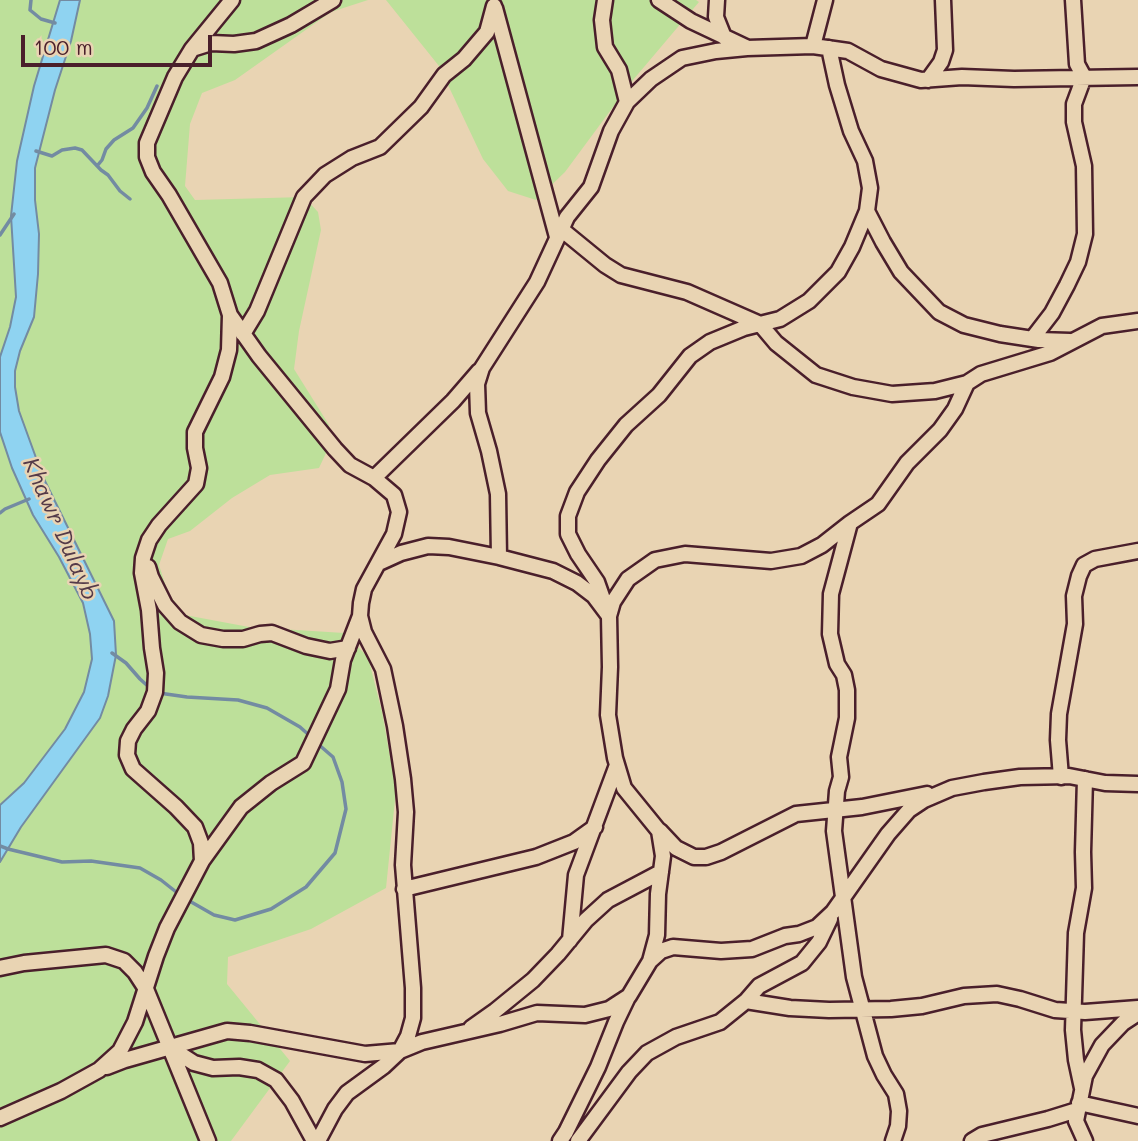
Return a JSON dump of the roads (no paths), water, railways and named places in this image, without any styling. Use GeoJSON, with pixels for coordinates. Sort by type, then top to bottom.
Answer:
{"type":"FeatureCollection","features":[{"type":"Feature","properties":{"kind":"street"},"geometry":{"type":"LineString","coordinates":[[99,1070],[120,1051],[135,1022],[167,928],[202,861],[241,807],[271,783],[303,763],[338,689],[343,660],[360,616],[364,589],[394,534],[399,512],[394,495],[374,478],[351,465],[335,449],[243,334],[230,315],[220,283],[146,157],[147,143],[175,77],[192,48],[232,0]]}},
{"type":"Feature","properties":{"kind":"street"},"geometry":{"type":"LineString","coordinates":[[192,48],[211,43],[256,41],[291,25],[333,0]]}},
{"type":"Feature","properties":{"kind":"street"},"geometry":{"type":"LineString","coordinates":[[605,0],[602,20],[605,47],[619,70],[627,102]]}},
{"type":"Feature","properties":{"kind":"street"},"geometry":{"type":"LineString","coordinates":[[659,0],[691,21],[747,48]]}},
{"type":"Feature","properties":{"kind":"street"},"geometry":{"type":"LineString","coordinates":[[717,0],[716,17],[724,37]]}},
{"type":"Feature","properties":{"kind":"street"},"geometry":{"type":"LineString","coordinates":[[813,47],[825,0]]}},
{"type":"Feature","properties":{"kind":"street"},"geometry":{"type":"LineString","coordinates":[[928,80],[941,62],[945,50],[943,0]]}},
{"type":"Feature","properties":{"kind":"street"},"geometry":{"type":"LineString","coordinates":[[1073,0],[1077,64],[1084,77]]}},
{"type":"Feature","properties":{"kind":"street"},"geometry":{"type":"LineString","coordinates":[[494,3],[559,233],[621,275],[687,292],[760,324],[776,344],[816,375],[852,387],[892,394],[935,391],[967,383],[981,374],[1050,353],[1102,326],[1138,321]]}},
{"type":"Feature","properties":{"kind":"street"},"geometry":{"type":"LineString","coordinates":[[243,334],[257,311],[304,197],[325,176],[352,158],[380,147],[421,107],[444,75],[464,59],[487,32],[494,3]]}},
{"type":"Feature","properties":{"kind":"street"},"geometry":{"type":"LineString","coordinates":[[374,478],[453,401],[482,368],[537,282],[567,217],[592,187],[611,131],[627,102],[650,79],[682,58],[747,48],[813,47],[848,51],[881,69],[921,80],[962,77],[1138,77]]}},
{"type":"Feature","properties":{"kind":"street"},"geometry":{"type":"LineString","coordinates":[[609,616],[597,582],[568,534],[568,516],[577,492],[626,425],[659,395],[690,356],[710,342],[744,328],[780,319],[808,301],[838,272],[867,211],[870,188],[865,161],[851,131],[840,97],[829,48]]}},
{"type":"Feature","properties":{"kind":"street"},"geometry":{"type":"LineString","coordinates":[[1032,339],[1052,313],[1067,285],[1078,262],[1085,234],[1084,166],[1074,122],[1076,96],[1084,77]]}},
{"type":"Feature","properties":{"kind":"street"},"geometry":{"type":"LineString","coordinates":[[867,211],[901,272],[939,312],[964,325],[1000,334],[1072,341]]}},
{"type":"Feature","properties":{"kind":"street"},"geometry":{"type":"LineString","coordinates":[[202,861],[201,843],[195,827],[133,769],[127,755],[128,741],[148,711],[155,692],[156,673],[142,573],[143,558],[149,540],[159,526],[196,484],[199,468],[195,432],[222,377],[229,350],[230,315]]}},
{"type":"Feature","properties":{"kind":"street"},"geometry":{"type":"LineString","coordinates":[[482,368],[477,384],[478,413],[498,494],[499,558]]}},
{"type":"Feature","properties":{"kind":"street"},"geometry":{"type":"LineString","coordinates":[[967,383],[956,409],[940,430],[907,463],[878,504],[822,545],[801,556],[771,561],[685,554],[655,560],[628,579],[613,602],[609,616],[608,715],[624,788],[676,848],[694,857],[721,852],[796,814],[836,811],[984,782],[1020,777],[1069,776],[1105,783],[1138,784]]}},
{"type":"Feature","properties":{"kind":"street"},"geometry":{"type":"LineString","coordinates":[[850,523],[831,594],[830,634],[836,664],[844,676],[847,690],[847,718],[839,757],[841,777],[837,791],[834,831],[854,977],[875,1056],[896,1094],[899,1111],[893,1141]]}},
{"type":"Feature","properties":{"kind":"street"},"geometry":{"type":"LineString","coordinates":[[379,563],[401,553],[428,546],[449,547],[499,558],[553,571],[578,583],[594,596],[609,616]]}},
{"type":"Feature","properties":{"kind":"street"},"geometry":{"type":"LineString","coordinates":[[1060,777],[1059,714],[1075,624],[1074,596],[1079,576],[1084,565],[1095,559],[1138,551]]}},
{"type":"Feature","properties":{"kind":"street"},"geometry":{"type":"LineString","coordinates":[[145,552],[151,577],[165,605],[180,622],[201,635],[243,639],[272,633],[306,646],[330,651],[348,649]]}},
{"type":"Feature","properties":{"kind":"street"},"geometry":{"type":"LineString","coordinates":[[169,1047],[194,1063],[213,1068],[239,1067],[258,1070],[276,1080],[316,1141],[347,1093],[384,1066],[400,1051],[408,1036],[413,1018],[413,988],[404,889],[406,812],[403,779],[383,669],[364,632],[360,616]]}},
{"type":"Feature","properties":{"kind":"street"},"geometry":{"type":"LineString","coordinates":[[570,940],[576,875],[617,765]]}},
{"type":"Feature","properties":{"kind":"street"},"geometry":{"type":"LineString","coordinates":[[1079,1100],[1073,1030],[1076,933],[1084,888],[1085,779]]}},
{"type":"Feature","properties":{"kind":"street"},"geometry":{"type":"LineString","coordinates":[[578,1141],[629,1072],[648,1053],[677,1037],[720,1022],[746,1001],[759,986],[802,964],[819,942],[843,898],[888,834],[909,810],[924,800],[952,789]]}},
{"type":"Feature","properties":{"kind":"street"},"geometry":{"type":"LineString","coordinates":[[404,889],[536,858],[574,842],[595,827]]}},
{"type":"Feature","properties":{"kind":"street"},"geometry":{"type":"LineString","coordinates":[[560,1141],[598,1067],[629,996],[650,961],[657,936],[658,894],[663,856],[659,831]]}},
{"type":"Feature","properties":{"kind":"street"},"geometry":{"type":"LineString","coordinates":[[464,1033],[533,980],[586,920],[608,900],[661,872]]}},
{"type":"Feature","properties":{"kind":"street"},"geometry":{"type":"LineString","coordinates":[[650,961],[661,951],[673,947],[721,951],[752,949],[817,926],[834,912]]}},
{"type":"Feature","properties":{"kind":"street"},"geometry":{"type":"LineString","coordinates":[[0,968],[106,955],[124,961],[146,989],[208,1141]]}},
{"type":"Feature","properties":{"kind":"street"},"geometry":{"type":"LineString","coordinates":[[746,1001],[790,1008],[862,1010],[922,1006],[964,996],[997,994],[1055,1010],[1138,1011]]}},
{"type":"Feature","properties":{"kind":"street"},"geometry":{"type":"LineString","coordinates":[[0,1118],[125,1060],[227,1031],[250,1032],[365,1054],[400,1051],[422,1042],[537,1013],[585,1015],[610,1009],[629,996]]}},
{"type":"Feature","properties":{"kind":"street"},"geometry":{"type":"LineString","coordinates":[[1085,1141],[1076,1121],[1085,1076],[1102,1045],[1138,1011]]}},
{"type":"Feature","properties":{"kind":"street"},"geometry":{"type":"LineString","coordinates":[[972,1141],[999,1130],[1048,1119],[1079,1100],[1138,1116]]}},
{"type":"Feature","properties":{"kind":"street"},"geometry":{"type":"LineString","coordinates":[[987,1141],[999,1130]]}},
{"type":"Feature","properties":{"kind":"water","name":"Khawr Dulayb"},"geometry":{"type":"Polygon","coordinates":[[[60,0],[80,0],[35,168],[39,234],[38,274],[34,317],[20,351],[15,371],[15,387],[19,411],[43,477],[114,621],[116,655],[108,696],[100,718],[21,827],[0,862],[0,805],[24,783],[65,729],[84,692],[92,659],[83,603],[33,515],[12,468],[0,432],[0,357],[16,297],[11,216],[17,161],[34,86],[60,0]]]}},
{"type":"Feature","properties":{"kind":"waterway"},"geometry":{"type":"LineString","coordinates":[[31,0],[30,10],[41,19],[55,23]]}},
{"type":"Feature","properties":{"kind":"waterway"},"geometry":{"type":"LineString","coordinates":[[97,166],[114,140],[133,128],[147,108],[157,86]]}},
{"type":"Feature","properties":{"kind":"waterway"},"geometry":{"type":"LineString","coordinates":[[36,151],[52,156],[62,150],[82,150],[130,199]]}},
{"type":"Feature","properties":{"kind":"waterway"},"geometry":{"type":"LineString","coordinates":[[0,235],[14,214]]}},
{"type":"Feature","properties":{"kind":"waterway","name":"Khawr Dulayb"},"geometry":{"type":"LineString","coordinates":[[0,513],[29,499]]}},
{"type":"Feature","properties":{"kind":"waterway"},"geometry":{"type":"LineString","coordinates":[[112,653],[126,663],[150,688]]}},
{"type":"Feature","properties":{"kind":"waterway"},"geometry":{"type":"LineString","coordinates":[[159,693],[238,700],[267,708],[310,736]]}},
{"type":"Feature","properties":{"kind":"waterway"},"geometry":{"type":"LineString","coordinates":[[186,899],[214,915],[235,920],[271,909],[306,887],[335,853],[346,809],[342,782],[333,757],[318,744]]}},
{"type":"Feature","properties":{"kind":"waterway"},"geometry":{"type":"LineString","coordinates":[[0,846],[62,862],[91,861],[140,868],[180,895]]}}]}
